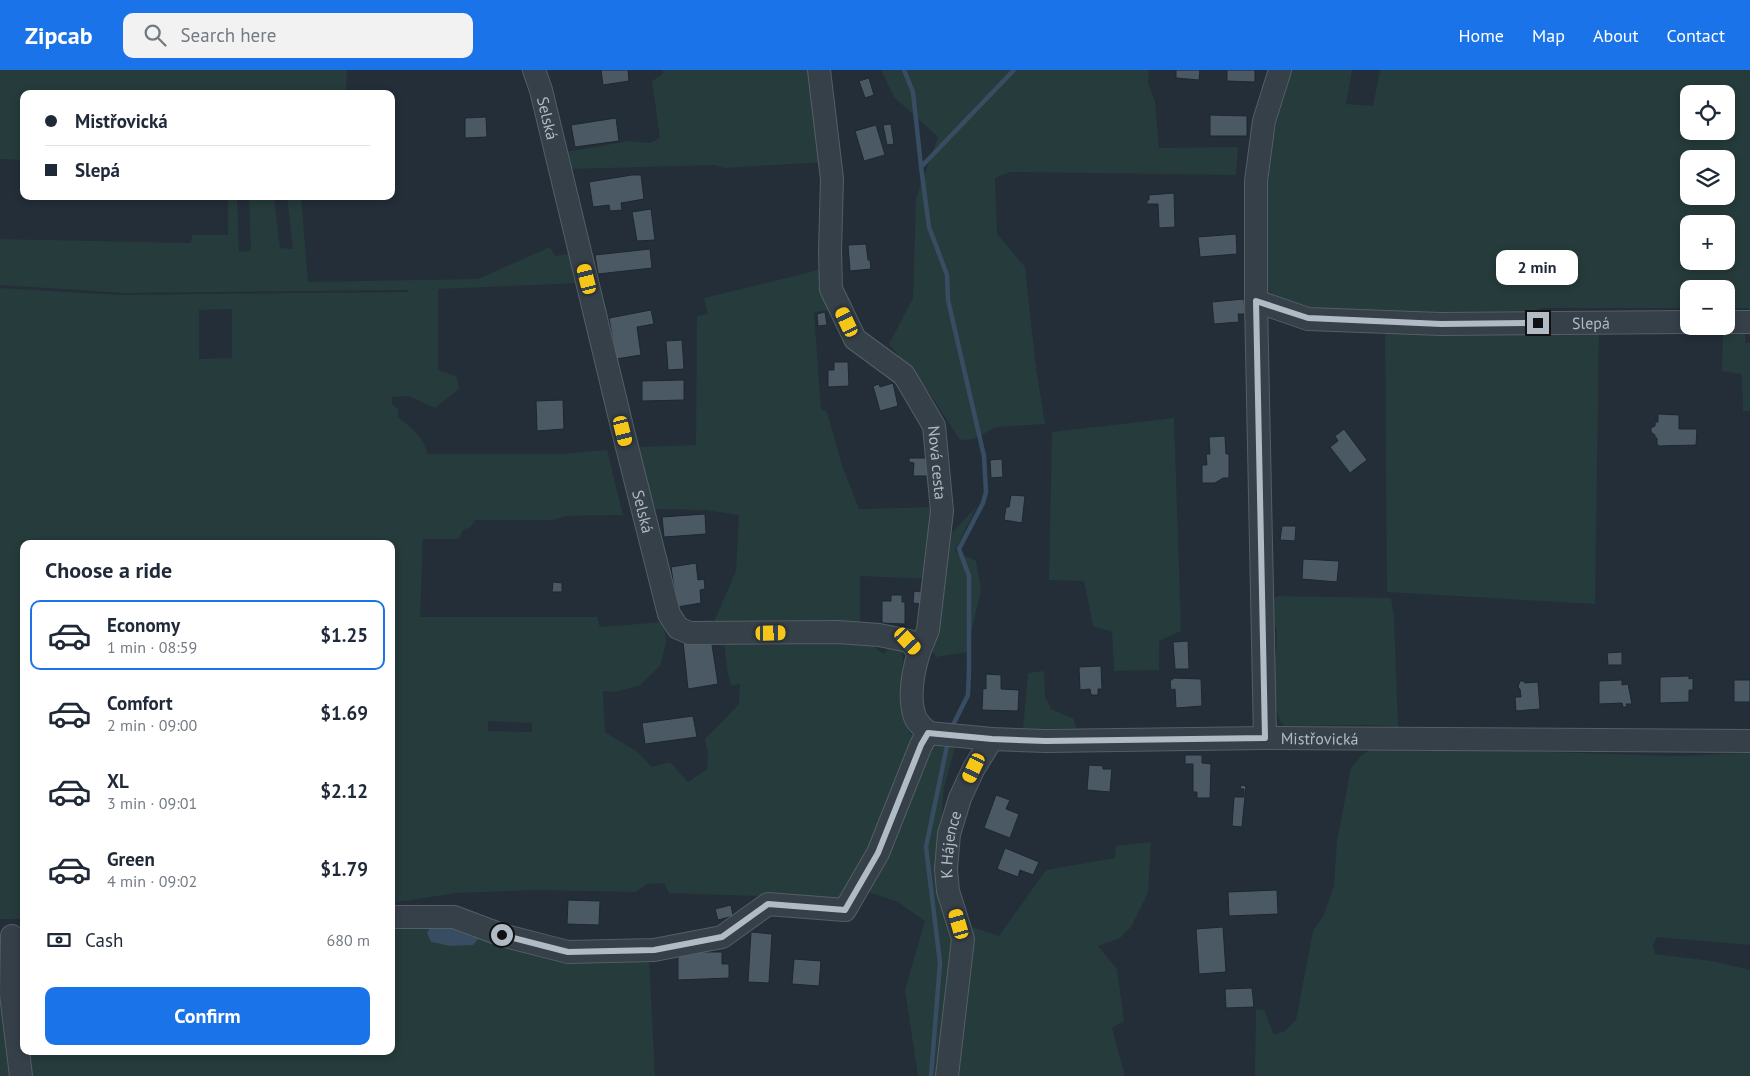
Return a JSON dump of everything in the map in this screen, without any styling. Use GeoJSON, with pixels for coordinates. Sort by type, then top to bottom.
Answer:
{"type":"FeatureCollection","features":[{"type":"Feature","properties":{"kind":"street","name":"Selská"},"geometry":{"type":"LineString","coordinates":[[534,70],[541,90],[669,614],[678,628],[690,633],[838,632],[879,634],[908,641],[919,652]]}},
{"type":"Feature","properties":{"kind":"street","name":"Nová cesta"},"geometry":{"type":"LineString","coordinates":[[818,70],[832,179],[830,250],[832,289],[855,338],[904,375],[934,426],[942,511],[928,630],[919,652]]}},
{"type":"Feature","properties":{"kind":"street"},"geometry":{"type":"LineString","coordinates":[[1265,738],[1256,301],[1256,181],[1264,121],[1280,70]]}},
{"type":"Feature","properties":{"kind":"street","name":"Slepá"},"geometry":{"type":"LineString","coordinates":[[1256,301],[1308,318],[1441,324],[1680,322]]}},
{"type":"Feature","properties":{"kind":"street"},"geometry":{"type":"LineString","coordinates":[[1735,322],[1750,322]]}},
{"type":"Feature","properties":{"kind":"street"},"geometry":{"type":"LineString","coordinates":[[919,652],[913,673],[912,697],[915,718],[942,734]]}},
{"type":"Feature","properties":{"kind":"street"},"geometry":{"type":"LineString","coordinates":[[395,917],[454,917],[502,935],[568,952],[654,950],[722,937],[768,904],[845,910],[878,853],[921,745],[942,734]]}},
{"type":"Feature","properties":{"kind":"street","name":"Mistřovická"},"geometry":{"type":"LineString","coordinates":[[942,734],[992,739],[1132,741],[1265,738],[1750,741]]}},
{"type":"Feature","properties":{"kind":"street","name":"K Hájence"},"geometry":{"type":"LineString","coordinates":[[947,1076],[963,939],[948,891],[946,869],[949,834],[960,798],[974,768],[992,739]]}},
{"type":"Feature","properties":{"kind":"street"},"geometry":{"type":"LineString","coordinates":[[12,935],[11,994],[21,1076]]}},
{"type":"Feature","properties":{"kind":"green space"},"geometry":{"type":"Polygon","coordinates":[[[0,70],[347,70],[346,90],[20,90],[20,160],[0,159],[0,70]]]}},
{"type":"Feature","properties":{"kind":"green space"},"geometry":{"type":"Polygon","coordinates":[[[663,70],[810,70],[825,162],[724,168],[715,165],[571,169],[566,152],[629,141],[650,143],[660,138],[652,81],[663,74],[663,70]]]}},
{"type":"Feature","properties":{"kind":"green space"},"geometry":{"type":"Polygon","coordinates":[[[881,70],[1149,70],[1148,82],[1155,102],[1159,148],[1238,147],[1236,175],[1010,172],[995,178],[997,234],[1025,267],[1035,361],[1045,424],[996,427],[974,439],[960,440],[930,394],[889,344],[913,298],[916,198],[938,137],[894,97],[881,70]]]}},
{"type":"Feature","properties":{"kind":"green space"},"geometry":{"type":"Polygon","coordinates":[[[1292,70],[1352,70],[1346,104],[1373,106],[1380,70],[1750,70],[1750,308],[1735,308],[1735,280],[1680,280],[1680,308],[1542,308],[1525,314],[1384,314],[1304,309],[1281,302],[1267,289],[1263,174],[1292,70]]]}},
{"type":"Feature","properties":{"kind":"green space"},"geometry":{"type":"Polygon","coordinates":[[[228,200],[237,200],[239,252],[251,251],[249,200],[274,200],[280,248],[293,249],[287,200],[301,200],[308,282],[478,279],[550,247],[555,256],[571,253],[580,283],[438,289],[438,370],[457,377],[459,389],[435,408],[408,396],[392,397],[392,405],[398,409],[398,417],[420,437],[427,454],[560,454],[607,450],[623,515],[566,516],[552,520],[475,520],[471,527],[463,530],[459,539],[423,539],[420,617],[597,617],[600,627],[664,622],[666,643],[660,666],[639,686],[614,692],[603,691],[605,732],[636,751],[652,767],[670,762],[688,782],[707,769],[708,753],[705,739],[739,704],[740,684],[731,686],[724,643],[852,641],[872,645],[884,654],[890,645],[903,652],[902,709],[910,734],[933,744],[956,744],[944,788],[936,884],[955,934],[940,1076],[918,1076],[905,990],[925,921],[898,902],[868,892],[842,899],[669,893],[664,883],[647,884],[636,892],[537,890],[457,893],[395,902],[395,540],[20,540],[20,919],[0,919],[0,288],[121,295],[408,292],[408,290],[123,293],[0,285],[0,239],[191,243],[192,235],[228,235],[228,200]],[[232,309],[199,310],[199,359],[232,358],[232,309]],[[488,721],[488,731],[532,732],[532,723],[488,721]]]}},
{"type":"Feature","properties":{"kind":"green space"},"geometry":{"type":"Polygon","coordinates":[[[825,267],[829,310],[814,312],[821,409],[827,412],[842,465],[859,509],[937,507],[931,579],[860,576],[860,624],[713,624],[736,571],[739,515],[705,510],[652,509],[635,447],[696,445],[697,316],[708,314],[704,298],[825,267]]]}},
{"type":"Feature","properties":{"kind":"green space"},"geometry":{"type":"Polygon","coordinates":[[[1385,327],[1599,330],[1595,604],[1387,592],[1385,327]]]}},
{"type":"Feature","properties":{"kind":"green space"},"geometry":{"type":"Polygon","coordinates":[[[1735,331],[1745,331],[1745,343],[1750,343],[1750,411],[1743,411],[1742,374],[1722,371],[1723,335],[1735,335],[1735,331]]]}},
{"type":"Feature","properties":{"kind":"green space"},"geometry":{"type":"Polygon","coordinates":[[[1174,418],[1181,631],[1159,641],[1159,670],[1114,671],[1112,632],[1093,626],[1084,581],[1049,580],[1052,432],[1174,418]]]}},
{"type":"Feature","properties":{"kind":"green space"},"geometry":{"type":"Polygon","coordinates":[[[977,506],[955,551],[976,561],[981,589],[967,652],[936,657],[930,648],[947,538],[977,506]]]}},
{"type":"Feature","properties":{"kind":"green space"},"geometry":{"type":"Polygon","coordinates":[[[1279,596],[1391,598],[1394,616],[1398,727],[1368,725],[1285,726],[1280,721],[1274,701],[1274,661],[1277,632],[1274,621],[1273,598],[1279,596]]]}},
{"type":"Feature","properties":{"kind":"green space"},"geometry":{"type":"Polygon","coordinates":[[[1044,671],[1045,697],[1051,709],[1074,719],[1076,728],[1023,729],[1028,673],[1044,671]]]}},
{"type":"Feature","properties":{"kind":"green space"},"geometry":{"type":"Polygon","coordinates":[[[1397,747],[1674,756],[1750,753],[1750,945],[1657,937],[1653,945],[1655,954],[1712,961],[1750,970],[1750,1076],[1255,1076],[1256,1009],[1264,1010],[1274,1035],[1285,1031],[1296,1020],[1313,931],[1324,915],[1334,885],[1337,841],[1351,768],[1369,750],[1397,747]]]}},
{"type":"Feature","properties":{"kind":"green space"},"geometry":{"type":"Polygon","coordinates":[[[1151,842],[1148,893],[1131,927],[1120,938],[1098,946],[1117,969],[1124,1021],[1112,1028],[1125,1076],[956,1076],[972,927],[999,936],[1046,870],[1115,858],[1116,846],[1151,842]]]}},
{"type":"Feature","properties":{"kind":"green space"},"geometry":{"type":"Polygon","coordinates":[[[395,922],[432,925],[431,942],[450,946],[473,945],[470,928],[649,959],[655,1076],[23,1076],[22,1055],[395,1055],[395,922]]]}},
{"type":"Feature","properties":{"kind":"green space"},"geometry":{"type":"Polygon","coordinates":[[[0,948],[5,954],[16,1076],[0,1076],[0,948]]]}},
{"type":"Feature","properties":{"kind":"green space"},"geometry":{"type":"Polygon","coordinates":[[[20,954],[20,1026],[16,960],[20,954]]]}},
{"type":"Feature","properties":{"kind":"water"},"geometry":{"type":"Polygon","coordinates":[[[432,925],[470,928],[478,939],[473,945],[450,946],[431,942],[427,933],[432,925]]]}},
{"type":"Feature","properties":{"kind":"building"},"geometry":{"type":"Polygon","coordinates":[[[601,70],[628,70],[629,81],[603,85],[601,70]]]}},
{"type":"Feature","properties":{"kind":"building"},"geometry":{"type":"Polygon","coordinates":[[[1176,70],[1200,70],[1199,80],[1176,78],[1176,70]]]}},
{"type":"Feature","properties":{"kind":"building"},"geometry":{"type":"Polygon","coordinates":[[[1227,70],[1255,70],[1255,82],[1227,81],[1227,70]]]}},
{"type":"Feature","properties":{"kind":"building"},"geometry":{"type":"Polygon","coordinates":[[[869,78],[874,95],[865,98],[859,81],[869,78]]]}},
{"type":"Feature","properties":{"kind":"building"},"geometry":{"type":"Polygon","coordinates":[[[1210,115],[1247,116],[1247,136],[1210,136],[1210,115]]]}},
{"type":"Feature","properties":{"kind":"building"},"geometry":{"type":"Polygon","coordinates":[[[486,117],[487,137],[465,138],[465,118],[486,117]]]}},
{"type":"Feature","properties":{"kind":"building"},"geometry":{"type":"Polygon","coordinates":[[[616,118],[619,141],[575,147],[571,125],[616,118]]]}},
{"type":"Feature","properties":{"kind":"building"},"geometry":{"type":"Polygon","coordinates":[[[891,124],[894,144],[887,145],[883,125],[891,124]]]}},
{"type":"Feature","properties":{"kind":"building"},"geometry":{"type":"Polygon","coordinates":[[[876,125],[885,155],[864,161],[855,131],[876,125]]]}},
{"type":"Feature","properties":{"kind":"building"},"geometry":{"type":"Polygon","coordinates":[[[641,175],[644,199],[621,203],[622,210],[610,211],[609,205],[593,207],[589,182],[641,175]]]}},
{"type":"Feature","properties":{"kind":"building"},"geometry":{"type":"Polygon","coordinates":[[[1174,193],[1175,227],[1159,228],[1158,204],[1147,204],[1149,195],[1174,193]]]}},
{"type":"Feature","properties":{"kind":"building"},"geometry":{"type":"Polygon","coordinates":[[[651,209],[655,240],[637,241],[632,212],[651,209]]]}},
{"type":"Feature","properties":{"kind":"building"},"geometry":{"type":"Polygon","coordinates":[[[1236,234],[1237,254],[1200,257],[1198,237],[1236,234]]]}},
{"type":"Feature","properties":{"kind":"building"},"geometry":{"type":"Polygon","coordinates":[[[866,244],[871,269],[850,271],[848,245],[866,244]]]}},
{"type":"Feature","properties":{"kind":"building"},"geometry":{"type":"Polygon","coordinates":[[[650,249],[652,268],[598,274],[595,255],[650,249]]]}},
{"type":"Feature","properties":{"kind":"building"},"geometry":{"type":"Polygon","coordinates":[[[1244,299],[1245,314],[1238,314],[1239,322],[1214,324],[1212,302],[1244,299]]]}},
{"type":"Feature","properties":{"kind":"building"},"geometry":{"type":"Polygon","coordinates":[[[651,310],[654,324],[637,327],[641,355],[616,359],[609,318],[651,310]]]}},
{"type":"Feature","properties":{"kind":"building"},"geometry":{"type":"Polygon","coordinates":[[[825,312],[827,325],[818,326],[817,314],[825,312]]]}},
{"type":"Feature","properties":{"kind":"building"},"geometry":{"type":"Polygon","coordinates":[[[682,340],[684,369],[668,370],[666,341],[682,340]]]}},
{"type":"Feature","properties":{"kind":"building"},"geometry":{"type":"Polygon","coordinates":[[[834,362],[848,362],[849,386],[828,387],[828,370],[834,370],[834,362]]]}},
{"type":"Feature","properties":{"kind":"building"},"geometry":{"type":"Polygon","coordinates":[[[684,380],[684,400],[642,401],[642,381],[684,380]]]}},
{"type":"Feature","properties":{"kind":"building"},"geometry":{"type":"Polygon","coordinates":[[[893,383],[898,406],[880,411],[873,386],[879,384],[880,387],[893,383]]]}},
{"type":"Feature","properties":{"kind":"building"},"geometry":{"type":"Polygon","coordinates":[[[563,400],[564,429],[537,431],[536,401],[563,400]]]}},
{"type":"Feature","properties":{"kind":"building"},"geometry":{"type":"Polygon","coordinates":[[[1658,414],[1679,415],[1679,429],[1697,429],[1696,445],[1659,446],[1657,438],[1651,432],[1655,422],[1658,422],[1658,414]]]}},
{"type":"Feature","properties":{"kind":"building"},"geometry":{"type":"Polygon","coordinates":[[[1344,429],[1367,460],[1350,473],[1330,447],[1338,441],[1335,436],[1344,429]]]}},
{"type":"Feature","properties":{"kind":"building"},"geometry":{"type":"Polygon","coordinates":[[[1225,436],[1226,454],[1229,454],[1229,478],[1223,478],[1215,483],[1202,483],[1202,465],[1207,465],[1206,454],[1210,454],[1209,437],[1225,436]]]}},
{"type":"Feature","properties":{"kind":"building"},"geometry":{"type":"Polygon","coordinates":[[[909,458],[929,458],[928,476],[913,476],[914,463],[909,462],[909,458]]]}},
{"type":"Feature","properties":{"kind":"building"},"geometry":{"type":"Polygon","coordinates":[[[1002,459],[1003,477],[991,478],[990,460],[1002,459]]]}},
{"type":"Feature","properties":{"kind":"building"},"geometry":{"type":"Polygon","coordinates":[[[1011,495],[1025,496],[1022,523],[1004,520],[1006,507],[1009,507],[1011,495]]]}},
{"type":"Feature","properties":{"kind":"building"},"geometry":{"type":"Polygon","coordinates":[[[705,514],[706,534],[664,537],[662,517],[705,514]]]}},
{"type":"Feature","properties":{"kind":"building"},"geometry":{"type":"Polygon","coordinates":[[[1282,526],[1296,526],[1295,541],[1280,540],[1282,526]]]}},
{"type":"Feature","properties":{"kind":"building"},"geometry":{"type":"Polygon","coordinates":[[[1303,559],[1339,561],[1337,582],[1302,579],[1303,559]]]}},
{"type":"Feature","properties":{"kind":"building"},"geometry":{"type":"Polygon","coordinates":[[[696,563],[698,580],[704,579],[705,589],[700,590],[701,603],[677,607],[671,567],[696,563]]]}},
{"type":"Feature","properties":{"kind":"building"},"geometry":{"type":"Polygon","coordinates":[[[553,582],[562,583],[562,592],[552,592],[553,582]]]}},
{"type":"Feature","properties":{"kind":"building"},"geometry":{"type":"Polygon","coordinates":[[[914,591],[922,592],[922,604],[913,603],[914,591]]]}},
{"type":"Feature","properties":{"kind":"building"},"geometry":{"type":"Polygon","coordinates":[[[891,595],[902,595],[902,602],[905,602],[905,624],[882,623],[882,601],[891,601],[891,595]]]}},
{"type":"Feature","properties":{"kind":"building"},"geometry":{"type":"Polygon","coordinates":[[[711,638],[718,684],[688,689],[683,641],[711,638]]]}},
{"type":"Feature","properties":{"kind":"building"},"geometry":{"type":"Polygon","coordinates":[[[1188,641],[1189,669],[1175,669],[1173,642],[1188,641]]]}},
{"type":"Feature","properties":{"kind":"building"},"geometry":{"type":"Polygon","coordinates":[[[1622,652],[1622,665],[1608,665],[1607,653],[1622,652]]]}},
{"type":"Feature","properties":{"kind":"building"},"geometry":{"type":"Polygon","coordinates":[[[1101,666],[1102,689],[1098,689],[1098,695],[1091,695],[1090,689],[1080,690],[1079,667],[1101,666]]]}},
{"type":"Feature","properties":{"kind":"building"},"geometry":{"type":"Polygon","coordinates":[[[986,674],[1001,675],[1001,689],[1019,690],[1018,711],[982,710],[983,688],[986,689],[986,674]]]}},
{"type":"Feature","properties":{"kind":"building"},"geometry":{"type":"Polygon","coordinates":[[[1689,676],[1689,679],[1693,678],[1693,690],[1689,690],[1689,702],[1660,703],[1660,677],[1689,676]]]}},
{"type":"Feature","properties":{"kind":"building"},"geometry":{"type":"Polygon","coordinates":[[[1174,678],[1201,679],[1202,706],[1176,708],[1175,689],[1171,690],[1170,681],[1174,678]]]}},
{"type":"Feature","properties":{"kind":"building"},"geometry":{"type":"Polygon","coordinates":[[[1622,680],[1622,685],[1628,684],[1632,704],[1626,704],[1627,707],[1623,707],[1622,703],[1599,704],[1599,681],[1622,680]]]}},
{"type":"Feature","properties":{"kind":"building"},"geometry":{"type":"Polygon","coordinates":[[[1734,680],[1750,680],[1750,702],[1734,702],[1734,680]]]}},
{"type":"Feature","properties":{"kind":"building"},"geometry":{"type":"Polygon","coordinates":[[[1520,681],[1525,683],[1538,682],[1540,709],[1516,711],[1515,697],[1521,697],[1518,687],[1520,681]]]}},
{"type":"Feature","properties":{"kind":"building"},"geometry":{"type":"Polygon","coordinates":[[[693,716],[697,737],[645,744],[642,723],[693,716]]]}},
{"type":"Feature","properties":{"kind":"building"},"geometry":{"type":"Polygon","coordinates":[[[1185,755],[1202,755],[1202,763],[1211,764],[1210,798],[1197,798],[1197,792],[1193,792],[1193,764],[1185,764],[1185,755]]]}},
{"type":"Feature","properties":{"kind":"building"},"geometry":{"type":"Polygon","coordinates":[[[1089,765],[1103,766],[1103,769],[1111,769],[1112,767],[1110,792],[1087,790],[1089,765]]]}},
{"type":"Feature","properties":{"kind":"building"},"geometry":{"type":"Polygon","coordinates":[[[1241,785],[1246,786],[1242,827],[1232,826],[1234,797],[1244,797],[1244,789],[1240,789],[1241,785]]]}},
{"type":"Feature","properties":{"kind":"building"},"geometry":{"type":"Polygon","coordinates":[[[996,795],[1010,800],[1006,809],[1019,814],[1010,838],[984,828],[996,795]]]}},
{"type":"Feature","properties":{"kind":"building"},"geometry":{"type":"Polygon","coordinates":[[[1005,848],[1039,862],[1033,875],[1020,870],[1018,877],[997,869],[1005,848]]]}},
{"type":"Feature","properties":{"kind":"building"},"geometry":{"type":"Polygon","coordinates":[[[1277,890],[1278,914],[1229,916],[1228,892],[1277,890]]]}},
{"type":"Feature","properties":{"kind":"building"},"geometry":{"type":"Polygon","coordinates":[[[568,900],[600,901],[599,925],[567,924],[568,900]]]}},
{"type":"Feature","properties":{"kind":"building"},"geometry":{"type":"Polygon","coordinates":[[[731,905],[733,916],[718,920],[715,909],[731,905]]]}},
{"type":"Feature","properties":{"kind":"building"},"geometry":{"type":"Polygon","coordinates":[[[1223,927],[1226,972],[1199,974],[1196,929],[1223,927]]]}},
{"type":"Feature","properties":{"kind":"building"},"geometry":{"type":"Polygon","coordinates":[[[751,932],[772,934],[769,983],[748,982],[751,932]]]}},
{"type":"Feature","properties":{"kind":"building"},"geometry":{"type":"Polygon","coordinates":[[[678,952],[722,952],[722,964],[729,964],[729,978],[678,980],[678,952]]]}},
{"type":"Feature","properties":{"kind":"building"},"geometry":{"type":"Polygon","coordinates":[[[794,959],[821,961],[819,986],[792,984],[794,959]]]}},
{"type":"Feature","properties":{"kind":"building"},"geometry":{"type":"Polygon","coordinates":[[[1252,988],[1254,1007],[1226,1008],[1225,989],[1252,988]]]}},
{"type":"Feature","properties":{"kind":"waterway"},"geometry":{"type":"LineString","coordinates":[[904,70],[913,92],[921,166]]}},
{"type":"Feature","properties":{"kind":"waterway"},"geometry":{"type":"LineString","coordinates":[[951,729],[968,695],[969,576],[959,549],[983,503],[986,492],[984,456],[948,300],[947,275],[929,227],[921,167],[1014,70]]}},
{"type":"Feature","properties":{"kind":"waterway"},"geometry":{"type":"LineString","coordinates":[[931,1076],[940,963],[926,847],[948,741]]}},
{"type":"Feature","properties":{"kind":"route"},"geometry":{"type":"LineString","coordinates":[[502,935],[568,952],[654,950],[722,937],[768,904],[845,910],[878,853],[921,745],[928,733],[992,739],[1046,741],[1265,738],[1256,301],[1308,318],[1441,324],[1538,323]]}}]}
